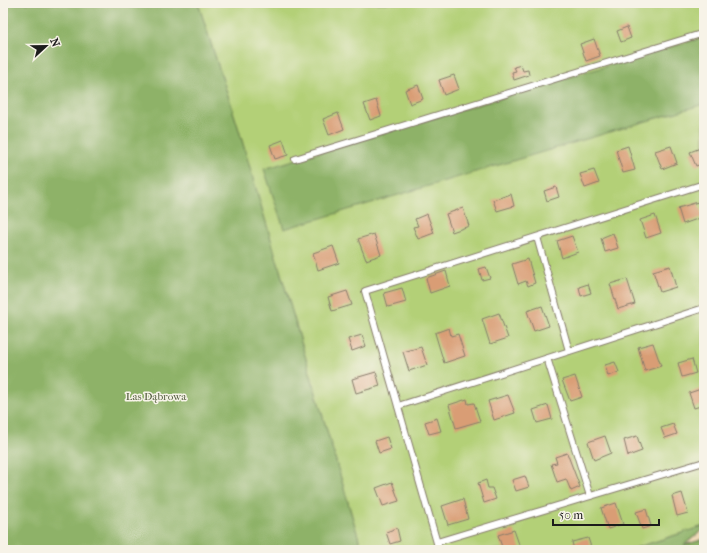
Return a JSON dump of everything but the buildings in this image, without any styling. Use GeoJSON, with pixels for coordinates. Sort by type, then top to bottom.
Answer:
{"type":"FeatureCollection","features":[{"type":"Feature","properties":{"kind":"lane"},"geometry":{"type":"LineString","coordinates":[[295,159],[704,33]]}},
{"type":"Feature","properties":{"kind":"lane"},"geometry":{"type":"LineString","coordinates":[[439,550],[365,291],[704,184]]}},
{"type":"Feature","properties":{"kind":"lane"},"geometry":{"type":"LineString","coordinates":[[537,237],[569,351]]}},
{"type":"Feature","properties":{"kind":"lane"},"geometry":{"type":"LineString","coordinates":[[398,406],[704,308]]}},
{"type":"Feature","properties":{"kind":"lane"},"geometry":{"type":"LineString","coordinates":[[547,358],[590,496]]}},
{"type":"Feature","properties":{"kind":"lane"},"geometry":{"type":"LineString","coordinates":[[437,542],[704,462]]}},
{"type":"Feature","properties":{"kind":"green space","name":"Las Dąbrowa"},"geometry":{"type":"Polygon","coordinates":[[[3,3],[198,3],[238,127],[362,550],[3,550],[3,3]]]}},
{"type":"Feature","properties":{"kind":"green space"},"geometry":{"type":"Polygon","coordinates":[[[198,3],[704,3],[704,526],[629,550],[362,550],[238,127],[198,3]]]}},
{"type":"Feature","properties":{"kind":"green space"},"geometry":{"type":"Polygon","coordinates":[[[704,37],[704,104],[284,229],[264,169],[704,37]]]}},
{"type":"Feature","properties":{"kind":"green space"},"geometry":{"type":"Polygon","coordinates":[[[704,526],[704,529],[684,545],[704,539],[704,550],[629,550],[704,526]]]}}]}
